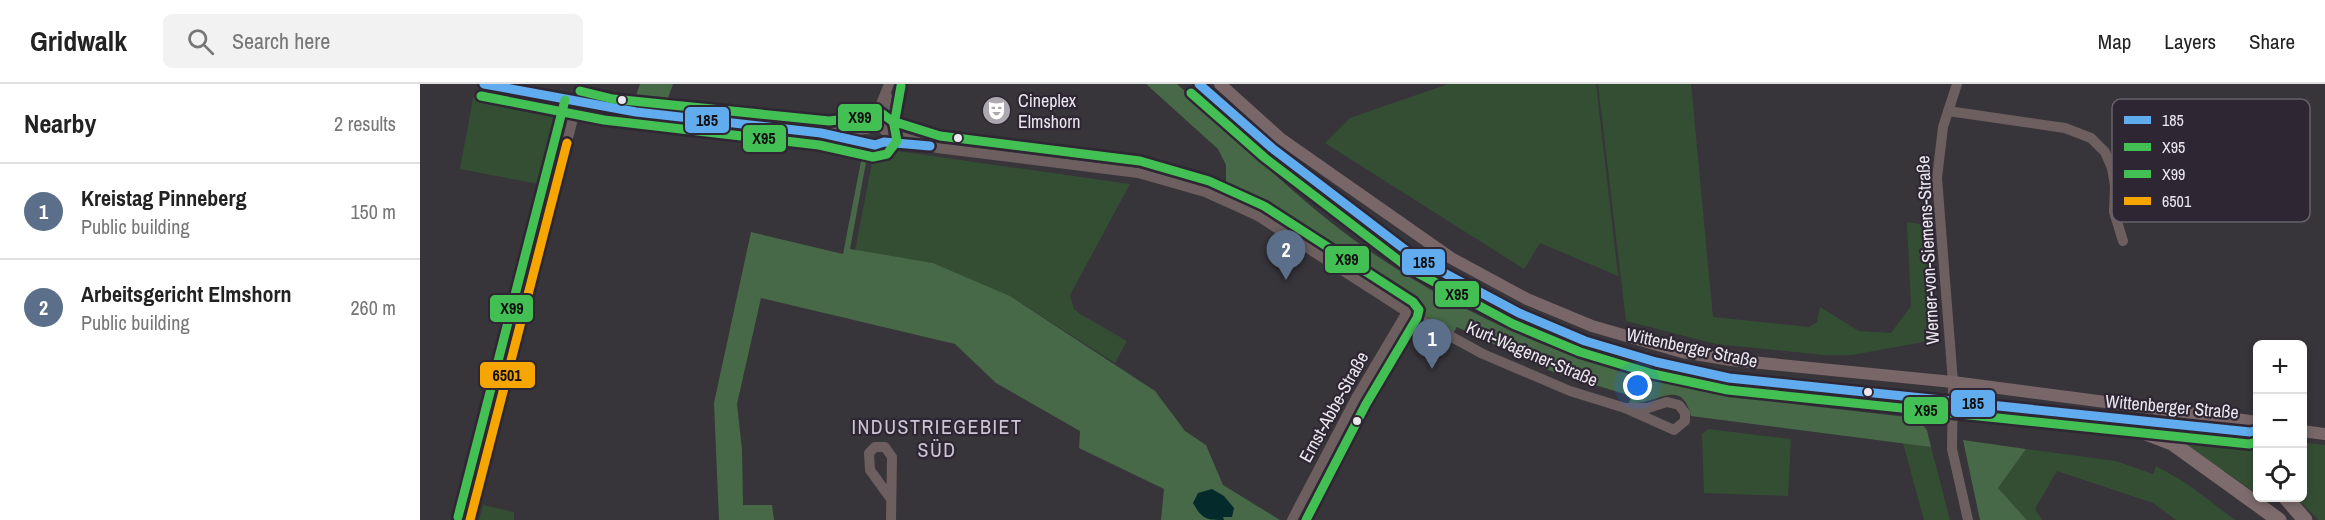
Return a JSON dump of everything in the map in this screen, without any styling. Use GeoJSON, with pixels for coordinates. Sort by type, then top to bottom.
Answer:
{"type":"FeatureCollection","features":[{"type":"Feature","properties":{"kind":"highway"},"geometry":{"type":"LineString","coordinates":[[2088,417],[2133,428],[2172,443],[2253,495]]}},
{"type":"Feature","properties":{"kind":"highway"},"geometry":{"type":"LineString","coordinates":[[2261,502],[2279,520]]}},
{"type":"Feature","properties":{"kind":"highway"},"geometry":{"type":"LineString","coordinates":[[2289,502],[2305,520]]}},
{"type":"Feature","properties":{"kind":"main road","name":"Wittenberger Straße"},"geometry":{"type":"LineString","coordinates":[[1199,84],[1272,148],[1416,258],[1519,314],[1585,341],[1634,356],[1729,378],[2088,417],[2253,430]]}},
{"type":"Feature","properties":{"kind":"main road","name":"Wittenberger Straße"},"geometry":{"type":"LineString","coordinates":[[1220,84],[1281,139],[1452,258],[1527,299],[1592,326],[1660,347],[1731,360],[1953,382],[2253,421]]}},
{"type":"Feature","properties":{"kind":"main road"},"geometry":{"type":"LineString","coordinates":[[2307,432],[2325,434]]}},
{"type":"Feature","properties":{"kind":"street","name":"Kurt-Wagener-Straße"},"geometry":{"type":"LineString","coordinates":[[484,84],[621,112],[829,133],[876,132],[930,146],[1138,173],[1205,192],[1258,216],[1407,312],[1509,366],[1570,391],[1626,408],[1665,428],[1674,430],[1685,421],[1683,409],[1674,403],[1626,408]]}},
{"type":"Feature","properties":{"kind":"street","name":"Werner-von-Siemens-Straße"},"geometry":{"type":"LineString","coordinates":[[1957,84],[1939,147],[1937,178],[1953,382],[1952,448],[1968,520]]}},
{"type":"Feature","properties":{"kind":"street"},"geometry":{"type":"LineString","coordinates":[[876,132],[888,85]]}},
{"type":"Feature","properties":{"kind":"street"},"geometry":{"type":"LineString","coordinates":[[470,520],[577,103]]}},
{"type":"Feature","properties":{"kind":"street"},"geometry":{"type":"LineString","coordinates":[[1948,111],[2065,128],[2091,138],[2105,152],[2112,168]]}},
{"type":"Feature","properties":{"kind":"street"},"geometry":{"type":"LineString","coordinates":[[2117,222],[2123,241]]}},
{"type":"Feature","properties":{"kind":"street","name":"Ernst-Abbe-Straße"},"geometry":{"type":"LineString","coordinates":[[1292,520],[1356,398],[1407,312]]}},
{"type":"Feature","properties":{"kind":"street"},"geometry":{"type":"LineString","coordinates":[[891,499],[891,520]]}},
{"type":"Feature","properties":{"kind":"shaded area"},"geometry":{"type":"Polygon","coordinates":[[[1448,84],[1596,84],[1618,276],[1540,243],[1524,269],[1325,143],[1350,118],[1448,84]]]}},
{"type":"Feature","properties":{"kind":"shaded area"},"geometry":{"type":"Polygon","coordinates":[[[1598,84],[1691,84],[1713,317],[1809,327],[1817,322],[1820,307],[1859,331],[1891,333],[1911,306],[1907,222],[1919,224],[1926,231],[1933,338],[1929,341],[1852,355],[1824,355],[1716,344],[1626,321],[1598,84]]]}},
{"type":"Feature","properties":{"kind":"shaded area"},"geometry":{"type":"Polygon","coordinates":[[[474,93],[551,108],[556,114],[560,134],[548,166],[544,185],[460,169],[474,93]]]}},
{"type":"Feature","properties":{"kind":"shaded area"},"geometry":{"type":"Polygon","coordinates":[[[890,150],[1130,184],[1070,295],[1074,309],[1080,314],[1127,341],[1115,363],[1010,296],[933,263],[855,251],[873,157],[890,150]]]}},
{"type":"Feature","properties":{"kind":"shaded area"},"geometry":{"type":"Polygon","coordinates":[[[1708,429],[1791,439],[1788,496],[1704,493],[1702,434],[1708,429]]]}},
{"type":"Feature","properties":{"kind":"shaded area"},"geometry":{"type":"Polygon","coordinates":[[[2155,429],[2253,435],[2253,491],[2178,439],[2155,429]]]}},
{"type":"Feature","properties":{"kind":"shaded area"},"geometry":{"type":"Polygon","coordinates":[[[1903,443],[1931,447],[1950,520],[1924,520],[1903,443]]]}},
{"type":"Feature","properties":{"kind":"shaded area"},"geometry":{"type":"Polygon","coordinates":[[[2307,444],[2325,445],[2325,520],[2319,520],[2300,502],[2307,502],[2307,444]]]}},
{"type":"Feature","properties":{"kind":"shaded area"},"geometry":{"type":"Polygon","coordinates":[[[2026,449],[2116,461],[2153,474],[2156,466],[2186,483],[2235,520],[2176,520],[2153,503],[2057,471],[2035,509],[2042,520],[2027,520],[1998,488],[2026,449]]]}},
{"type":"Feature","properties":{"kind":"shaded area"},"geometry":{"type":"Polygon","coordinates":[[[1212,489],[1224,496],[1234,508],[1232,517],[1223,517],[1224,520],[1209,519],[1196,508],[1193,503],[1198,493],[1212,489]]]}},
{"type":"Feature","properties":{"kind":"shaded area"},"geometry":{"type":"Polygon","coordinates":[[[483,505],[514,512],[514,520],[479,520],[483,505]]]}},
{"type":"Feature","properties":{"kind":"green space"},"geometry":{"type":"Polygon","coordinates":[[[640,84],[673,84],[667,101],[635,98],[640,84]]]}},
{"type":"Feature","properties":{"kind":"green space"},"geometry":{"type":"Polygon","coordinates":[[[1146,84],[1177,84],[1290,188],[1337,227],[1423,285],[1488,320],[1556,349],[1661,381],[1770,401],[1917,418],[1927,430],[1931,447],[1691,416],[1687,404],[1681,397],[1674,395],[1629,403],[1631,396],[1553,372],[1457,327],[1453,333],[1408,306],[1303,229],[1226,184],[1226,165],[1218,149],[1146,84]]]}},
{"type":"Feature","properties":{"kind":"green space"},"geometry":{"type":"Polygon","coordinates":[[[862,156],[867,157],[850,249],[933,263],[1010,296],[1155,391],[1185,431],[1206,445],[1223,485],[1280,520],[1161,520],[1164,489],[1079,448],[1080,431],[996,383],[955,344],[761,298],[737,404],[742,450],[743,505],[772,505],[774,520],[719,520],[714,403],[751,232],[843,254],[862,156]]]}},
{"type":"Feature","properties":{"kind":"green space"},"geometry":{"type":"Polygon","coordinates":[[[1963,440],[2026,449],[1998,488],[2027,520],[1980,520],[1963,440]]]}},
{"type":"Feature","properties":{"kind":"transit line","name":"185"},"geometry":{"type":"LineString","coordinates":[[484,84],[636,112],[821,133],[875,145],[884,142],[930,146]]}},
{"type":"Feature","properties":{"kind":"transit line","name":"185"},"geometry":{"type":"LineString","coordinates":[[1199,84],[1272,148],[1416,258],[1519,313],[1585,341],[1656,362],[1729,378],[2253,431]]}},
{"type":"Feature","properties":{"kind":"transit line","name":"X95"},"geometry":{"type":"LineString","coordinates":[[481,96],[604,120],[819,145],[873,157],[887,154],[897,141],[894,125],[901,86]]}},
{"type":"Feature","properties":{"kind":"transit line","name":"X99"},"geometry":{"type":"LineString","coordinates":[[580,91],[613,99],[829,121],[864,117],[880,112],[892,121],[940,136],[1140,161],[1209,181],[1264,206],[1413,302],[1419,310],[1417,318],[1366,404],[1306,520]]}},
{"type":"Feature","properties":{"kind":"transit line","name":"X95"},"geometry":{"type":"LineString","coordinates":[[1191,93],[1265,158],[1410,269],[1513,324],[1580,352],[1653,374],[1728,390],[2253,443]]}},
{"type":"Feature","properties":{"kind":"transit line","name":"X99"},"geometry":{"type":"LineString","coordinates":[[458,517],[565,100]]}},
{"type":"Feature","properties":{"kind":"transit line","name":"6501"},"geometry":{"type":"LineString","coordinates":[[470,520],[567,143]]}},
{"type":"Feature","properties":{"kind":"place","name":"Cineplex Elmshorn"},"geometry":{"type":"Point","coordinates":[997,111]}},
{"type":"Feature","properties":{"kind":"place","name":"Arbeitsgericht Elmshorn"},"geometry":{"type":"Point","coordinates":[1286,280]}},
{"type":"Feature","properties":{"kind":"place","name":"Kreistag Pinneberg"},"geometry":{"type":"Point","coordinates":[1432,369]}},
{"type":"Feature","properties":{"kind":"district","name":"INDUSTRIEGEBIET SÜD"},"geometry":{"type":"Point","coordinates":[937,438]}}]}
